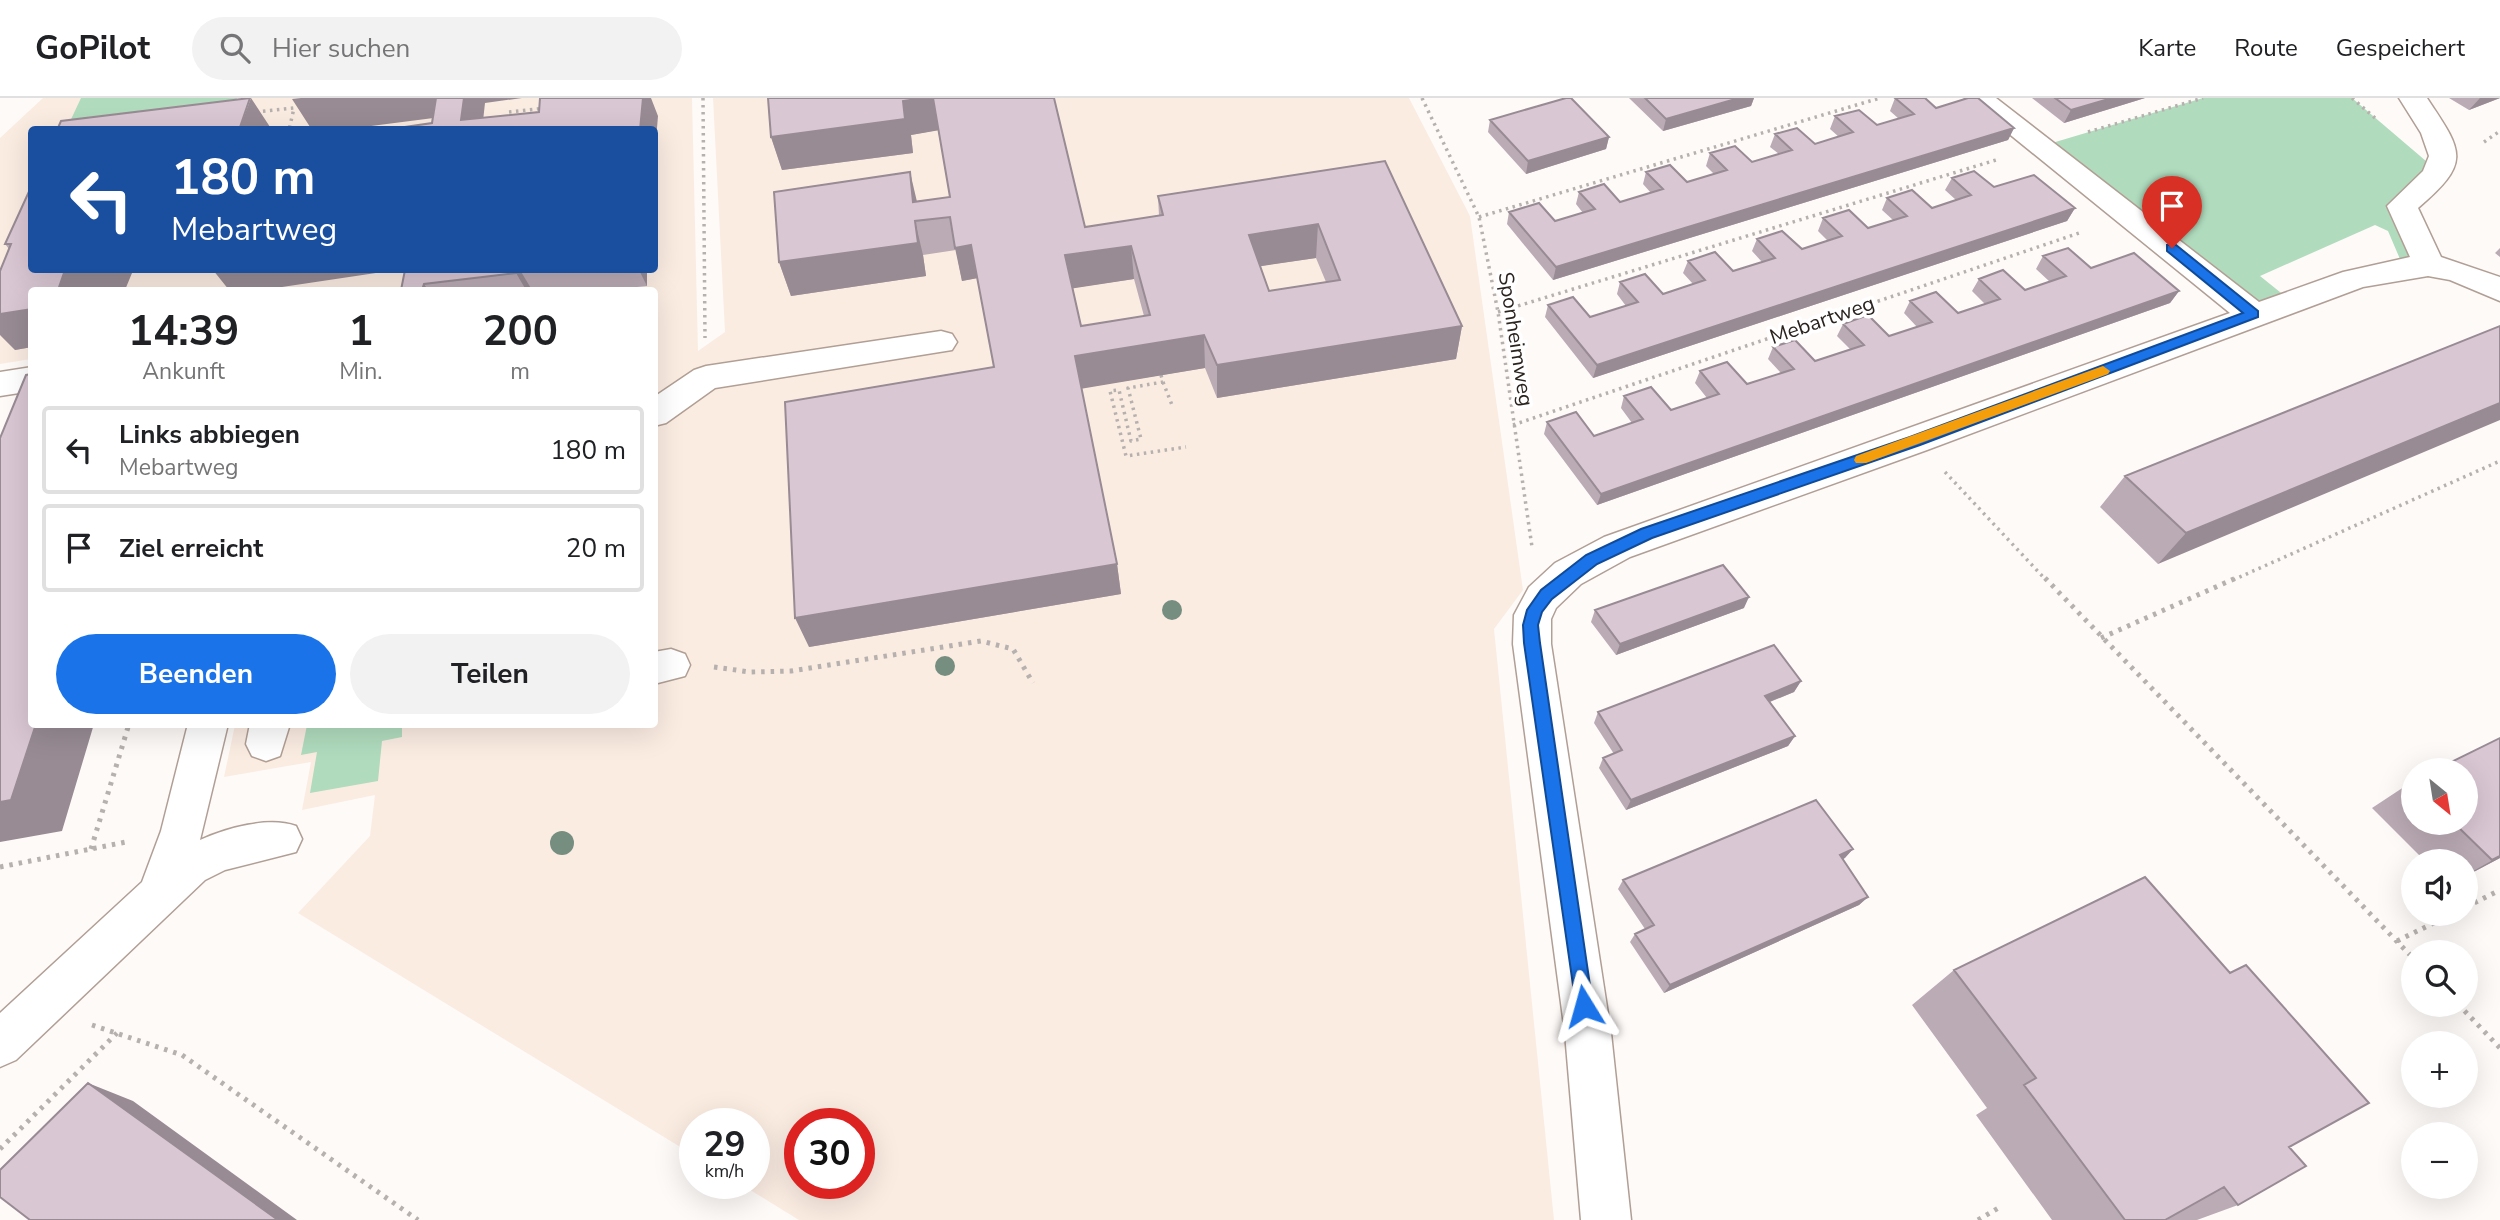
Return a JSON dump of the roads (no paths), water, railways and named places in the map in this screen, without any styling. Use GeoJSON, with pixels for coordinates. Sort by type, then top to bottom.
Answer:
{"type":"FeatureCollection","features":[{"type":"Feature","properties":{"kind":"street"},"geometry":{"type":"LineString","coordinates":[[1979,98],[2131,215],[2253,314]]}},
{"type":"Feature","properties":{"kind":"street"},"geometry":{"type":"LineString","coordinates":[[2413,98],[2440,139],[2444,159],[2440,173],[2402,206],[2429,264]]}},
{"type":"Feature","properties":{"kind":"street"},"geometry":{"type":"LineString","coordinates":[[1606,1220],[1588,1033],[1532,643],[1531,625],[1535,610],[1546,595],[1577,568],[1616,546],[1915,441],[2253,314],[2354,279],[2403,266],[2429,264],[2462,273],[2500,290]]}},
{"type":"Feature","properties":{"kind":"street"},"geometry":{"type":"LineString","coordinates":[[658,411],[706,378],[941,342]]}},
{"type":"Feature","properties":{"kind":"street"},"geometry":{"type":"LineString","coordinates":[[0,384],[28,380]]}},
{"type":"Feature","properties":{"kind":"street"},"geometry":{"type":"LineString","coordinates":[[161,890],[182,831],[207,728]]}},
{"type":"Feature","properties":{"kind":"street"},"geometry":{"type":"LineString","coordinates":[[0,1044],[161,890],[190,866],[218,852],[281,839]]}}]}
